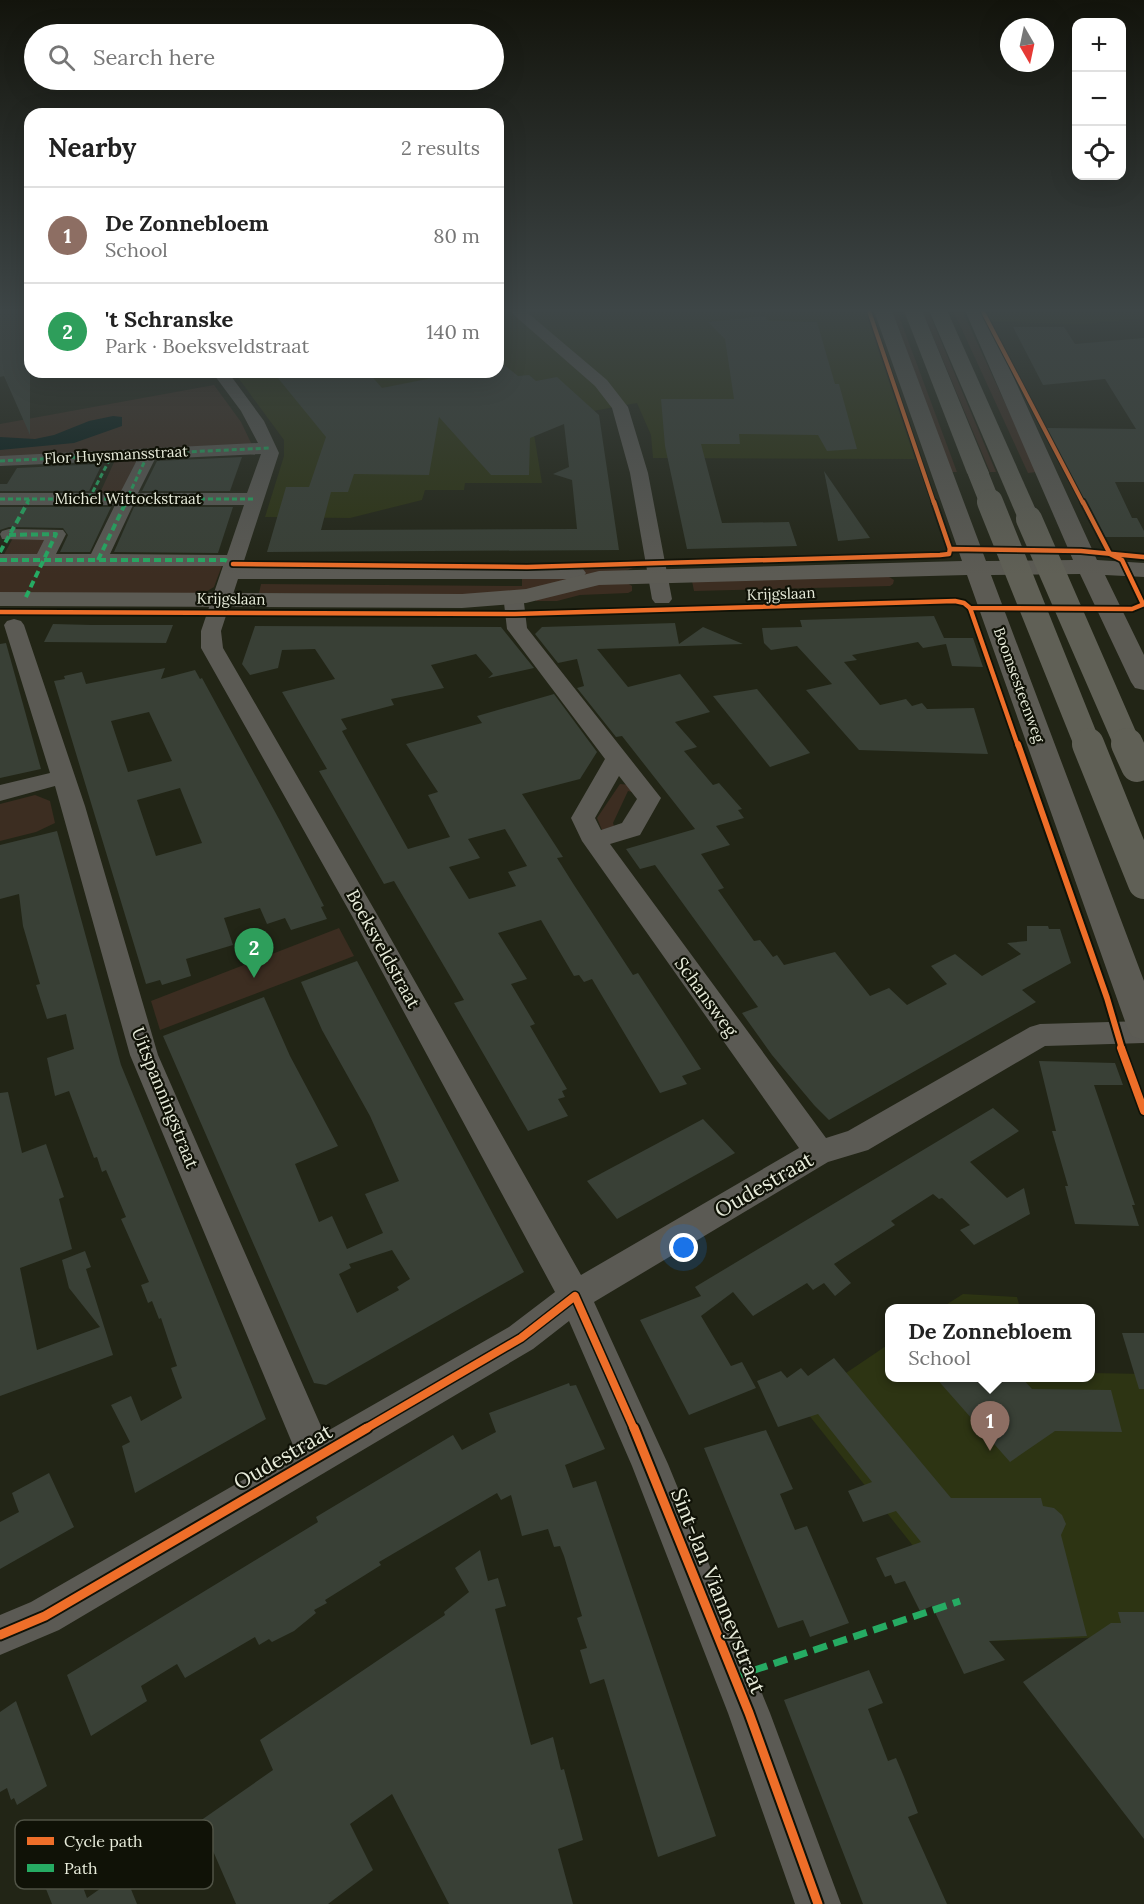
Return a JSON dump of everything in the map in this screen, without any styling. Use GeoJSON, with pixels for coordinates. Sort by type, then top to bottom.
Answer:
{"type":"FeatureCollection","features":[{"type":"Feature","properties":{"kind":"highway"},"geometry":{"type":"LineString","coordinates":[[947,397],[1144,884]]}},
{"type":"Feature","properties":{"kind":"highway"},"geometry":{"type":"LineString","coordinates":[[976,397],[1144,783]]}},
{"type":"Feature","properties":{"kind":"main road","name":"Boomsesteenweg"},"geometry":{"type":"LineString","coordinates":[[915,397],[1144,1027]]}},
{"type":"Feature","properties":{"kind":"main road"},"geometry":{"type":"LineString","coordinates":[[1013,397],[1070,526],[1144,682]]}},
{"type":"Feature","properties":{"kind":"main road"},"geometry":{"type":"LineString","coordinates":[[956,510],[985,530],[1000,534],[1056,533],[1070,526]]}},
{"type":"Feature","properties":{"kind":"main road","name":"Krijgslaan"},"geometry":{"type":"LineString","coordinates":[[0,598],[514,603],[660,587],[981,579],[1089,567],[1144,570]]}},
{"type":"Feature","properties":{"kind":"main road","name":"Krijgslaan"},"geometry":{"type":"LineString","coordinates":[[462,601],[526,596],[599,578],[660,587]]}},
{"type":"Feature","properties":{"kind":"main road","name":"Krijgslaan"},"geometry":{"type":"LineString","coordinates":[[981,579],[1144,592]]}},
{"type":"Feature","properties":{"kind":"street"},"geometry":{"type":"LineString","coordinates":[[239,397],[265,435],[269,448]]}},
{"type":"Feature","properties":{"kind":"street"},"geometry":{"type":"LineString","coordinates":[[612,397],[620,407],[630,434],[660,587]]}},
{"type":"Feature","properties":{"kind":"street","name":"Flor Huysmansstraat"},"geometry":{"type":"LineString","coordinates":[[0,461],[269,448]]}},
{"type":"Feature","properties":{"kind":"street","name":"Boeksveldstraat"},"geometry":{"type":"LineString","coordinates":[[269,448],[270,453],[211,631],[212,648],[365,916],[575,1296]]}},
{"type":"Feature","properties":{"kind":"street"},"geometry":{"type":"LineString","coordinates":[[98,560],[148,453]]}},
{"type":"Feature","properties":{"kind":"street"},"geometry":{"type":"LineString","coordinates":[[89,499],[112,455]]}},
{"type":"Feature","properties":{"kind":"street","name":"Michel Wittockstraat"},"geometry":{"type":"LineString","coordinates":[[0,499],[255,499]]}},
{"type":"Feature","properties":{"kind":"street"},"geometry":{"type":"LineString","coordinates":[[5,543],[29,499]]}},
{"type":"Feature","properties":{"kind":"street"},"geometry":{"type":"LineString","coordinates":[[5,543],[56,534],[44,560]]}},
{"type":"Feature","properties":{"kind":"street","name":"Krijgslaan"},"geometry":{"type":"LineString","coordinates":[[0,560],[225,560],[231,568],[576,573]]}},
{"type":"Feature","properties":{"kind":"street"},"geometry":{"type":"LineString","coordinates":[[514,603],[517,629],[649,798],[631,830],[594,841]]}},
{"type":"Feature","properties":{"kind":"street","name":"Uitspanningstraat"},"geometry":{"type":"LineString","coordinates":[[14,625],[63,777],[144,1055],[316,1456]]}},
{"type":"Feature","properties":{"kind":"street","name":"Schansweg"},"geometry":{"type":"LineString","coordinates":[[617,759],[583,818],[594,841],[819,1152]]}},
{"type":"Feature","properties":{"kind":"street"},"geometry":{"type":"LineString","coordinates":[[0,793],[63,777]]}},
{"type":"Feature","properties":{"kind":"street","name":"Oudestraat"},"geometry":{"type":"LineString","coordinates":[[0,1635],[45,1616],[521,1338],[575,1296],[819,1152],[857,1141],[1040,1035],[1144,1032]]}},
{"type":"Feature","properties":{"kind":"street","name":"Sint-Jan Vianneystraat"},"geometry":{"type":"LineString","coordinates":[[575,1296],[650,1464],[749,1713],[818,1904]]}},
{"type":"Feature","properties":{"kind":"shaded area"},"geometry":{"type":"Polygon","coordinates":[[[149,397],[223,397],[241,422],[252,445],[0,457],[0,424],[149,397]]]}},
{"type":"Feature","properties":{"kind":"shaded area"},"geometry":{"type":"Polygon","coordinates":[[[252,397],[894,397],[915,459],[653,458],[651,435],[637,403],[532,422],[542,483],[465,483],[464,490],[425,490],[422,500],[350,518],[265,517],[284,456],[284,440],[252,397]]]}},
{"type":"Feature","properties":{"kind":"shaded area"},"geometry":{"type":"Polygon","coordinates":[[[922,397],[929,397],[957,472],[950,472],[922,397]]]}},
{"type":"Feature","properties":{"kind":"shaded area"},"geometry":{"type":"Polygon","coordinates":[[[958,397],[964,397],[996,472],[990,472],[958,397]]]}},
{"type":"Feature","properties":{"kind":"shaded area"},"geometry":{"type":"Polygon","coordinates":[[[993,397],[1002,397],[1037,472],[1028,473],[993,397]]]}},
{"type":"Feature","properties":{"kind":"shaded area"},"geometry":{"type":"Polygon","coordinates":[[[116,458],[140,458],[124,494],[99,495],[116,458]]]}},
{"type":"Feature","properties":{"kind":"shaded area"},"geometry":{"type":"Polygon","coordinates":[[[49,537],[39,558],[2,558],[13,538],[49,537]]]}},
{"type":"Feature","properties":{"kind":"shaded area"},"geometry":{"type":"Polygon","coordinates":[[[223,563],[214,587],[204,593],[0,595],[0,564],[223,563]]]}},
{"type":"Feature","properties":{"kind":"shaded area"},"geometry":{"type":"Polygon","coordinates":[[[641,565],[620,573],[507,595],[259,593],[261,584],[522,586],[522,579],[575,578],[582,574],[582,567],[641,565]]]}},
{"type":"Feature","properties":{"kind":"shaded area"},"geometry":{"type":"Polygon","coordinates":[[[886,575],[894,580],[890,586],[694,591],[692,581],[886,575]]]}},
{"type":"Feature","properties":{"kind":"shaded area"},"geometry":{"type":"Polygon","coordinates":[[[627,583],[632,586],[632,591],[628,593],[580,595],[557,601],[536,601],[536,597],[579,585],[627,583]]]}},
{"type":"Feature","properties":{"kind":"shaded area"},"geometry":{"type":"Polygon","coordinates":[[[620,784],[631,785],[632,792],[628,791],[613,823],[614,826],[602,830],[597,818],[620,784]]]}},
{"type":"Feature","properties":{"kind":"shaded area"},"geometry":{"type":"Polygon","coordinates":[[[35,795],[50,801],[55,823],[36,832],[0,841],[0,804],[35,795]]]}},
{"type":"Feature","properties":{"kind":"shaded area"},"geometry":{"type":"Polygon","coordinates":[[[339,928],[354,956],[160,1030],[151,1001],[339,928]]]}},
{"type":"Feature","properties":{"kind":"shaded area"},"geometry":{"type":"Polygon","coordinates":[[[963,1294],[1017,1297],[1019,1304],[947,1304],[963,1294]]]}},
{"type":"Feature","properties":{"kind":"shaded area"},"geometry":{"type":"Polygon","coordinates":[[[885,1347],[885,1382],[1095,1382],[1095,1373],[1144,1374],[1144,1636],[989,1641],[800,1404],[885,1347]]]}},
{"type":"Feature","properties":{"kind":"water"},"geometry":{"type":"Polygon","coordinates":[[[113,416],[122,417],[122,426],[74,443],[0,450],[0,437],[35,439],[54,435],[89,421],[113,416]]]}},
{"type":"Feature","properties":{"kind":"building"},"geometry":{"type":"Polygon","coordinates":[[[13,397],[30,397],[30,435],[13,397]]]}},
{"type":"Feature","properties":{"kind":"building"},"geometry":{"type":"Polygon","coordinates":[[[293,397],[579,397],[599,415],[619,550],[267,552],[286,487],[309,487],[326,437],[293,397]],[[439,417],[429,475],[354,474],[348,492],[331,492],[321,530],[577,529],[572,480],[553,474],[569,467],[564,424],[530,438],[529,475],[491,475],[439,417]]]}},
{"type":"Feature","properties":{"kind":"building"},"geometry":{"type":"Polygon","coordinates":[[[734,397],[843,397],[857,449],[827,451],[818,435],[739,434],[740,444],[701,444],[722,523],[789,522],[797,546],[687,549],[665,446],[661,399],[734,399],[734,397]]]}},
{"type":"Feature","properties":{"kind":"building"},"geometry":{"type":"Polygon","coordinates":[[[1116,397],[1144,397],[1144,482],[1115,482],[1132,518],[1137,518],[1144,531],[1144,537],[1102,537],[1047,428],[1136,429],[1116,397]]]}},
{"type":"Feature","properties":{"kind":"building"},"geometry":{"type":"Polygon","coordinates":[[[242,457],[230,491],[142,491],[157,461],[242,457]]]}},
{"type":"Feature","properties":{"kind":"building"},"geometry":{"type":"Polygon","coordinates":[[[102,464],[89,491],[0,491],[0,484],[7,484],[17,468],[102,464]]]}},
{"type":"Feature","properties":{"kind":"building"},"geometry":{"type":"Polygon","coordinates":[[[824,471],[870,538],[838,541],[824,471]]]}},
{"type":"Feature","properties":{"kind":"building"},"geometry":{"type":"Polygon","coordinates":[[[0,507],[111,507],[90,552],[60,552],[68,535],[63,528],[9,527],[0,530],[0,507]]]}},
{"type":"Feature","properties":{"kind":"building"},"geometry":{"type":"Polygon","coordinates":[[[134,507],[233,507],[218,553],[114,552],[134,507]]]}},
{"type":"Feature","properties":{"kind":"building"},"geometry":{"type":"Polygon","coordinates":[[[934,616],[944,638],[973,638],[983,667],[952,666],[946,644],[923,648],[918,642],[852,655],[857,660],[844,662],[880,705],[906,699],[912,706],[922,703],[927,709],[974,708],[988,754],[859,750],[806,690],[832,684],[797,646],[771,650],[764,643],[762,628],[802,627],[800,620],[934,616]]]}},
{"type":"Feature","properties":{"kind":"building"},"geometry":{"type":"Polygon","coordinates":[[[675,623],[679,644],[703,627],[743,644],[597,649],[628,687],[680,674],[710,712],[675,722],[697,747],[684,751],[713,785],[719,783],[742,809],[738,810],[744,818],[716,826],[730,845],[701,854],[724,888],[718,890],[754,941],[760,940],[773,957],[777,955],[784,965],[835,952],[870,996],[889,988],[907,1005],[947,984],[931,966],[955,954],[982,976],[1021,954],[1007,943],[1027,941],[1027,926],[1048,926],[1049,929],[1060,929],[1071,963],[1022,990],[1036,1002],[829,1120],[814,1105],[772,1055],[742,1013],[758,1007],[655,865],[640,869],[626,849],[695,829],[622,736],[616,737],[577,688],[584,686],[577,659],[558,663],[535,634],[542,627],[675,623]]]}},
{"type":"Feature","properties":{"kind":"building"},"geometry":{"type":"Polygon","coordinates":[[[53,624],[173,625],[166,643],[44,642],[53,624]]]}},
{"type":"Feature","properties":{"kind":"building"},"geometry":{"type":"Polygon","coordinates":[[[255,626],[501,627],[534,668],[488,678],[493,674],[476,654],[431,665],[444,688],[391,699],[394,705],[341,719],[347,729],[342,731],[408,849],[450,837],[428,795],[438,792],[406,744],[482,723],[477,716],[554,694],[597,752],[580,779],[522,794],[563,857],[557,858],[574,885],[633,975],[638,973],[701,1069],[682,1076],[687,1084],[660,1093],[592,979],[584,982],[579,975],[574,976],[541,920],[498,933],[527,979],[511,984],[535,1024],[530,1026],[567,1089],[562,1091],[565,1097],[558,1099],[568,1116],[528,1131],[454,1003],[464,1000],[394,881],[384,884],[319,771],[327,769],[282,692],[335,679],[315,649],[282,650],[278,668],[250,675],[242,664],[255,626]],[[505,829],[468,839],[480,858],[449,867],[469,899],[516,886],[508,872],[527,866],[505,829]]]}},
{"type":"Feature","properties":{"kind":"building"},"geometry":{"type":"Polygon","coordinates":[[[6,643],[41,769],[0,778],[0,644],[6,643]]]}},
{"type":"Feature","properties":{"kind":"building"},"geometry":{"type":"Polygon","coordinates":[[[165,668],[161,679],[195,670],[200,679],[202,678],[280,821],[324,906],[321,907],[327,919],[291,930],[285,918],[267,924],[260,908],[224,918],[233,945],[186,959],[191,976],[162,985],[160,980],[146,984],[54,681],[82,672],[86,684],[165,668]],[[149,712],[111,721],[128,772],[172,761],[149,712]],[[180,788],[137,800],[156,856],[202,843],[180,788]]]}},
{"type":"Feature","properties":{"kind":"building"},"geometry":{"type":"Polygon","coordinates":[[[757,689],[810,753],[770,767],[713,696],[757,689]]]}},
{"type":"Feature","properties":{"kind":"building"},"geometry":{"type":"Polygon","coordinates":[[[57,831],[121,1065],[266,1419],[135,1493],[122,1446],[130,1442],[111,1405],[131,1396],[141,1421],[182,1398],[171,1368],[177,1366],[161,1318],[159,1319],[152,1301],[148,1303],[141,1285],[149,1282],[121,1219],[126,1217],[106,1170],[102,1172],[97,1157],[94,1158],[69,1091],[55,1096],[47,1058],[74,1049],[66,1014],[47,1019],[36,985],[40,984],[23,926],[19,894],[0,899],[0,845],[57,831]]]}},
{"type":"Feature","properties":{"kind":"building"},"geometry":{"type":"Polygon","coordinates":[[[357,961],[524,1272],[326,1385],[314,1383],[163,1036],[264,997],[290,1056],[338,1146],[295,1164],[319,1222],[332,1216],[347,1249],[383,1233],[365,1194],[399,1181],[370,1116],[322,1030],[301,982],[357,961]],[[392,1250],[349,1264],[351,1268],[339,1274],[357,1313],[399,1290],[397,1287],[410,1279],[392,1250]]]}},
{"type":"Feature","properties":{"kind":"building"},"geometry":{"type":"Polygon","coordinates":[[[1039,1061],[1115,1063],[1123,1085],[1094,1085],[1135,1205],[1132,1205],[1139,1226],[1075,1224],[1065,1186],[1068,1186],[1052,1131],[1056,1131],[1039,1061]]]}},
{"type":"Feature","properties":{"kind":"building"},"geometry":{"type":"Polygon","coordinates":[[[8,1092],[22,1153],[46,1144],[64,1197],[59,1199],[72,1249],[20,1268],[37,1350],[100,1327],[69,1288],[62,1260],[85,1251],[91,1267],[86,1269],[113,1355],[0,1396],[0,1093],[8,1092]]]}},
{"type":"Feature","properties":{"kind":"building"},"geometry":{"type":"Polygon","coordinates":[[[993,1108],[1019,1131],[970,1162],[1007,1198],[1024,1188],[1030,1214],[974,1245],[960,1230],[970,1225],[942,1198],[939,1199],[933,1194],[891,1221],[895,1225],[834,1264],[851,1283],[835,1296],[824,1283],[813,1290],[807,1283],[753,1316],[733,1292],[701,1316],[731,1366],[742,1362],[756,1388],[689,1415],[640,1320],[701,1296],[695,1287],[993,1108]]]}},
{"type":"Feature","properties":{"kind":"building"},"geometry":{"type":"Polygon","coordinates":[[[703,1119],[735,1153],[617,1219],[587,1181],[703,1119]]]}},
{"type":"Feature","properties":{"kind":"building"},"geometry":{"type":"Polygon","coordinates":[[[1122,1333],[1144,1333],[1144,1389],[1139,1389],[1122,1333]]]}},
{"type":"Feature","properties":{"kind":"building"},"geometry":{"type":"Polygon","coordinates":[[[834,1358],[951,1498],[1041,1498],[1043,1506],[1054,1508],[1062,1515],[1066,1524],[1061,1535],[1087,1636],[989,1641],[1005,1660],[964,1674],[932,1606],[920,1611],[905,1581],[895,1584],[891,1575],[885,1577],[876,1558],[921,1542],[896,1511],[863,1522],[848,1491],[872,1482],[818,1414],[778,1427],[757,1381],[781,1371],[787,1378],[801,1368],[808,1376],[834,1358]]]}},
{"type":"Feature","properties":{"kind":"building"},"geometry":{"type":"Polygon","coordinates":[[[939,1382],[1026,1382],[1032,1389],[1111,1390],[1122,1432],[1055,1431],[1010,1462],[939,1382]]]}},
{"type":"Feature","properties":{"kind":"building"},"geometry":{"type":"Polygon","coordinates":[[[569,1383],[570,1386],[576,1385],[605,1449],[565,1465],[573,1488],[596,1481],[716,1836],[658,1857],[604,1679],[590,1684],[580,1650],[587,1648],[577,1618],[582,1616],[560,1546],[554,1547],[548,1529],[522,1536],[511,1495],[501,1500],[497,1493],[379,1562],[381,1565],[325,1600],[327,1603],[314,1610],[316,1613],[294,1631],[272,1642],[269,1639],[259,1645],[255,1637],[185,1678],[177,1664],[141,1686],[147,1701],[91,1736],[67,1675],[318,1522],[316,1517],[453,1435],[462,1450],[496,1432],[489,1413],[569,1383]]]}},
{"type":"Feature","properties":{"kind":"building"},"geometry":{"type":"Polygon","coordinates":[[[766,1430],[793,1489],[780,1494],[795,1530],[807,1526],[849,1623],[810,1637],[803,1620],[778,1628],[704,1448],[766,1430]]]}},
{"type":"Feature","properties":{"kind":"building"},"geometry":{"type":"Polygon","coordinates":[[[49,1473],[74,1527],[0,1569],[0,1522],[19,1512],[12,1493],[49,1473]]]}},
{"type":"Feature","properties":{"kind":"building"},"geometry":{"type":"Polygon","coordinates":[[[480,1550],[488,1581],[498,1578],[506,1606],[495,1609],[531,1745],[553,1737],[583,1840],[558,1849],[573,1904],[449,1904],[392,1794],[350,1824],[373,1870],[328,1904],[236,1904],[213,1851],[213,1820],[201,1820],[273,1770],[260,1740],[445,1615],[444,1612],[469,1592],[455,1568],[480,1550]]]}},
{"type":"Feature","properties":{"kind":"building"},"geometry":{"type":"Polygon","coordinates":[[[1118,1612],[1144,1612],[1144,1839],[1023,1682],[1111,1623],[1121,1623],[1118,1612]]]}},
{"type":"Feature","properties":{"kind":"building"},"geometry":{"type":"Polygon","coordinates":[[[869,1670],[883,1703],[868,1709],[888,1761],[896,1758],[904,1777],[918,1813],[908,1817],[947,1904],[863,1904],[784,1700],[869,1670]]]}},
{"type":"Feature","properties":{"kind":"building"},"geometry":{"type":"Polygon","coordinates":[[[16,1701],[47,1786],[17,1805],[14,1798],[11,1800],[7,1788],[0,1792],[0,1712],[16,1701]]]}},
{"type":"Feature","properties":{"kind":"building"},"geometry":{"type":"Polygon","coordinates":[[[46,1889],[84,1889],[87,1898],[100,1889],[131,1889],[137,1904],[52,1904],[46,1889]]]}},
{"type":"Feature","properties":{"kind":"marked path"},"geometry":{"type":"LineString","coordinates":[[0,461],[269,448]]}},
{"type":"Feature","properties":{"kind":"marked path"},"geometry":{"type":"LineString","coordinates":[[98,560],[148,454]]}},
{"type":"Feature","properties":{"kind":"marked path"},"geometry":{"type":"LineString","coordinates":[[89,499],[112,455]]}},
{"type":"Feature","properties":{"kind":"marked path"},"geometry":{"type":"LineString","coordinates":[[0,499],[255,499]]}},
{"type":"Feature","properties":{"kind":"marked path"},"geometry":{"type":"LineString","coordinates":[[0,552],[29,499]]}},
{"type":"Feature","properties":{"kind":"marked path"},"geometry":{"type":"LineString","coordinates":[[9,535],[56,534],[25,599]]}},
{"type":"Feature","properties":{"kind":"marked path"},"geometry":{"type":"LineString","coordinates":[[0,560],[225,560],[233,564]]}},
{"type":"Feature","properties":{"kind":"marked path"},"geometry":{"type":"LineString","coordinates":[[734,1677],[960,1601]]}},
{"type":"Feature","properties":{"kind":"cycle path"},"geometry":{"type":"LineString","coordinates":[[898,397],[950,549]]}},
{"type":"Feature","properties":{"kind":"cycle path"},"geometry":{"type":"LineString","coordinates":[[1028,397],[1110,554],[1122,560],[1143,604]]}},
{"type":"Feature","properties":{"kind":"cycle path"},"geometry":{"type":"LineString","coordinates":[[233,564],[527,567],[940,555],[949,554],[950,549],[1081,551],[1144,557]]}},
{"type":"Feature","properties":{"kind":"cycle path"},"geometry":{"type":"LineString","coordinates":[[0,612],[515,614],[955,601],[964,603],[970,608],[1132,609],[1144,604]]}},
{"type":"Feature","properties":{"kind":"cycle path"},"geometry":{"type":"LineString","coordinates":[[970,608],[1107,998],[1116,1033],[1144,1111]]}},
{"type":"Feature","properties":{"kind":"cycle path"},"geometry":{"type":"LineString","coordinates":[[0,1635],[45,1616],[521,1338],[575,1296],[650,1464],[749,1713],[818,1904]]}},
{"type":"Feature","properties":{"kind":"place","name":"'t Schranske"},"geometry":{"type":"Point","coordinates":[254,978]}},
{"type":"Feature","properties":{"kind":"place","name":"De Zonnebloem"},"geometry":{"type":"Point","coordinates":[990,1451]}}]}
